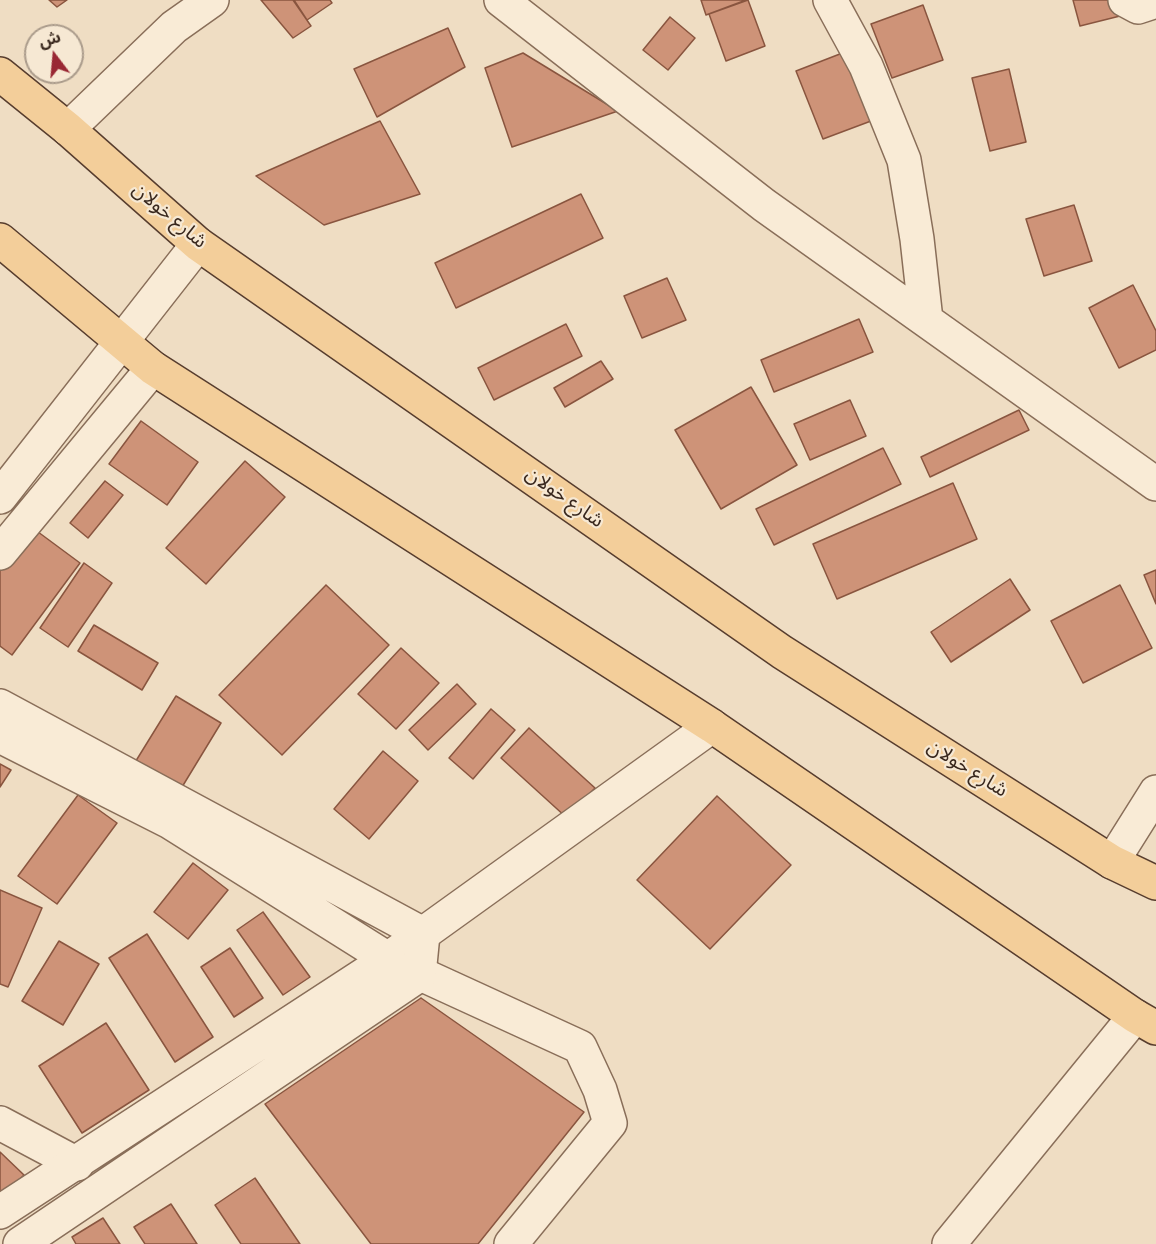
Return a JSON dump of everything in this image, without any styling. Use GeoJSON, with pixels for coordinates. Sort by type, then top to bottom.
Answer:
{"type":"FeatureCollection","features":[{"type":"Feature","properties":{"kind":"main road","name":"شارع خولان"},"geometry":{"type":"LineString","coordinates":[[0,74],[68,129],[198,244],[782,652],[1112,862],[1156,883]]}},
{"type":"Feature","properties":{"kind":"main road"},"geometry":{"type":"LineString","coordinates":[[0,240],[153,368],[712,726],[1145,1022]]}},
{"type":"Feature","properties":{"kind":"street"},"geometry":{"type":"LineString","coordinates":[[68,129],[174,27],[212,0]]}},
{"type":"Feature","properties":{"kind":"street"},"geometry":{"type":"LineString","coordinates":[[501,0],[764,205],[1156,484]]}},
{"type":"Feature","properties":{"kind":"street"},"geometry":{"type":"LineString","coordinates":[[830,0],[866,66],[904,160],[917,239],[926,320]]}},
{"type":"Feature","properties":{"kind":"street"},"geometry":{"type":"LineString","coordinates":[[1125,0],[1138,7],[1156,1]]}},
{"type":"Feature","properties":{"kind":"street"},"geometry":{"type":"LineString","coordinates":[[0,497],[198,244]]}},
{"type":"Feature","properties":{"kind":"street"},"geometry":{"type":"LineString","coordinates":[[0,553],[153,368]]}},
{"type":"Feature","properties":{"kind":"street"},"geometry":{"type":"LineString","coordinates":[[0,706],[423,934]]}},
{"type":"Feature","properties":{"kind":"street"},"geometry":{"type":"LineString","coordinates":[[0,1212],[77,1164],[388,959],[712,726]]}},
{"type":"Feature","properties":{"kind":"street"},"geometry":{"type":"LineString","coordinates":[[0,736],[170,822],[388,959],[580,1047],[600,1090],[610,1123],[511,1244]]}},
{"type":"Feature","properties":{"kind":"street"},"geometry":{"type":"LineString","coordinates":[[1112,862],[1156,792]]}},
{"type":"Feature","properties":{"kind":"street"},"geometry":{"type":"LineString","coordinates":[[419,975],[423,934]]}},
{"type":"Feature","properties":{"kind":"street"},"geometry":{"type":"LineString","coordinates":[[20,1244],[419,975]]}},
{"type":"Feature","properties":{"kind":"street"},"geometry":{"type":"LineString","coordinates":[[949,1244],[1145,1022]]}},
{"type":"Feature","properties":{"kind":"street"},"geometry":{"type":"LineString","coordinates":[[0,1123],[77,1164]]}},
{"type":"Feature","properties":{"kind":"building"},"geometry":{"type":"Polygon","coordinates":[[[49,0],[67,0],[57,7],[49,0]]]}},
{"type":"Feature","properties":{"kind":"building"},"geometry":{"type":"Polygon","coordinates":[[[261,0],[293,0],[311,26],[293,38],[261,0]]]}},
{"type":"Feature","properties":{"kind":"building"},"geometry":{"type":"Polygon","coordinates":[[[294,0],[330,0],[332,3],[307,20],[294,0]]]}},
{"type":"Feature","properties":{"kind":"building"},"geometry":{"type":"Polygon","coordinates":[[[701,0],[746,0],[706,15],[701,0]]]}},
{"type":"Feature","properties":{"kind":"building"},"geometry":{"type":"Polygon","coordinates":[[[748,0],[765,46],[726,61],[709,14],[748,0]]]}},
{"type":"Feature","properties":{"kind":"building"},"geometry":{"type":"Polygon","coordinates":[[[1073,0],[1125,0],[1128,14],[1080,26],[1073,0]]]}},
{"type":"Feature","properties":{"kind":"building"},"geometry":{"type":"Polygon","coordinates":[[[923,5],[943,60],[892,78],[871,24],[923,5]]]}},
{"type":"Feature","properties":{"kind":"building"},"geometry":{"type":"Polygon","coordinates":[[[670,17],[695,38],[668,70],[643,50],[670,17]]]}},
{"type":"Feature","properties":{"kind":"building"},"geometry":{"type":"Polygon","coordinates":[[[448,28],[465,67],[377,117],[354,69],[448,28]]]}},
{"type":"Feature","properties":{"kind":"building"},"geometry":{"type":"Polygon","coordinates":[[[845,52],[871,121],[823,139],[796,71],[845,52]]]}},
{"type":"Feature","properties":{"kind":"building"},"geometry":{"type":"Polygon","coordinates":[[[523,53],[618,111],[512,147],[485,68],[523,53]]]}},
{"type":"Feature","properties":{"kind":"building"},"geometry":{"type":"Polygon","coordinates":[[[1009,69],[1026,142],[990,151],[972,78],[1009,69]]]}},
{"type":"Feature","properties":{"kind":"building"},"geometry":{"type":"Polygon","coordinates":[[[380,121],[420,194],[324,225],[256,176],[380,121]]]}},
{"type":"Feature","properties":{"kind":"building"},"geometry":{"type":"Polygon","coordinates":[[[581,194],[603,238],[456,308],[435,263],[581,194]]]}},
{"type":"Feature","properties":{"kind":"building"},"geometry":{"type":"Polygon","coordinates":[[[1074,205],[1092,261],[1044,276],[1026,219],[1074,205]]]}},
{"type":"Feature","properties":{"kind":"building"},"geometry":{"type":"Polygon","coordinates":[[[667,278],[686,320],[642,338],[624,296],[667,278]]]}},
{"type":"Feature","properties":{"kind":"building"},"geometry":{"type":"Polygon","coordinates":[[[1133,285],[1156,331],[1156,350],[1119,368],[1089,308],[1133,285]]]}},
{"type":"Feature","properties":{"kind":"building"},"geometry":{"type":"Polygon","coordinates":[[[859,319],[873,352],[774,392],[761,360],[859,319]]]}},
{"type":"Feature","properties":{"kind":"building"},"geometry":{"type":"Polygon","coordinates":[[[566,324],[582,356],[494,400],[478,368],[566,324]]]}},
{"type":"Feature","properties":{"kind":"building"},"geometry":{"type":"Polygon","coordinates":[[[601,361],[613,379],[565,407],[554,388],[601,361]]]}},
{"type":"Feature","properties":{"kind":"building"},"geometry":{"type":"Polygon","coordinates":[[[751,387],[797,465],[721,509],[675,430],[751,387]]]}},
{"type":"Feature","properties":{"kind":"building"},"geometry":{"type":"Polygon","coordinates":[[[850,400],[866,436],[810,460],[794,424],[850,400]]]}},
{"type":"Feature","properties":{"kind":"building"},"geometry":{"type":"Polygon","coordinates":[[[1019,410],[1029,430],[930,477],[921,457],[1019,410]]]}},
{"type":"Feature","properties":{"kind":"building"},"geometry":{"type":"Polygon","coordinates":[[[141,421],[198,462],[167,505],[109,464],[141,421]]]}},
{"type":"Feature","properties":{"kind":"building"},"geometry":{"type":"Polygon","coordinates":[[[883,448],[901,484],[774,545],[756,509],[883,448]]]}},
{"type":"Feature","properties":{"kind":"building"},"geometry":{"type":"Polygon","coordinates":[[[245,461],[285,497],[206,584],[166,548],[245,461]]]}},
{"type":"Feature","properties":{"kind":"building"},"geometry":{"type":"Polygon","coordinates":[[[105,481],[123,495],[88,538],[70,523],[105,481]]]}},
{"type":"Feature","properties":{"kind":"building"},"geometry":{"type":"Polygon","coordinates":[[[953,483],[977,539],[837,599],[813,544],[953,483]]]}},
{"type":"Feature","properties":{"kind":"building"},"geometry":{"type":"Polygon","coordinates":[[[30,526],[80,563],[12,655],[0,646],[0,567],[30,526]]]}},
{"type":"Feature","properties":{"kind":"building"},"geometry":{"type":"Polygon","coordinates":[[[84,563],[112,583],[68,647],[40,628],[84,563]]]}},
{"type":"Feature","properties":{"kind":"building"},"geometry":{"type":"Polygon","coordinates":[[[1156,570],[1156,604],[1144,575],[1156,570]]]}},
{"type":"Feature","properties":{"kind":"building"},"geometry":{"type":"Polygon","coordinates":[[[1010,579],[1030,610],[951,662],[931,632],[1010,579]]]}},
{"type":"Feature","properties":{"kind":"building"},"geometry":{"type":"Polygon","coordinates":[[[326,585],[389,645],[282,755],[219,695],[326,585]]]}},
{"type":"Feature","properties":{"kind":"building"},"geometry":{"type":"Polygon","coordinates":[[[1120,585],[1152,648],[1083,683],[1051,621],[1120,585]]]}},
{"type":"Feature","properties":{"kind":"building"},"geometry":{"type":"Polygon","coordinates":[[[94,625],[158,663],[142,690],[78,651],[94,625]]]}},
{"type":"Feature","properties":{"kind":"building"},"geometry":{"type":"Polygon","coordinates":[[[401,648],[439,683],[396,729],[358,694],[401,648]]]}},
{"type":"Feature","properties":{"kind":"building"},"geometry":{"type":"Polygon","coordinates":[[[457,684],[476,704],[428,750],[409,730],[457,684]]]}},
{"type":"Feature","properties":{"kind":"building"},"geometry":{"type":"Polygon","coordinates":[[[176,696],[221,723],[179,792],[134,764],[176,696]]]}},
{"type":"Feature","properties":{"kind":"building"},"geometry":{"type":"Polygon","coordinates":[[[491,709],[515,730],[473,779],[449,758],[491,709]]]}},
{"type":"Feature","properties":{"kind":"building"},"geometry":{"type":"Polygon","coordinates":[[[529,728],[595,788],[567,818],[501,758],[529,728]]]}},
{"type":"Feature","properties":{"kind":"building"},"geometry":{"type":"Polygon","coordinates":[[[383,751],[418,781],[369,839],[334,809],[383,751]]]}},
{"type":"Feature","properties":{"kind":"building"},"geometry":{"type":"Polygon","coordinates":[[[0,764],[11,770],[0,787],[0,764]]]}},
{"type":"Feature","properties":{"kind":"building"},"geometry":{"type":"Polygon","coordinates":[[[78,795],[117,823],[57,904],[18,876],[78,795]]]}},
{"type":"Feature","properties":{"kind":"building"},"geometry":{"type":"Polygon","coordinates":[[[717,796],[791,865],[710,949],[637,880],[717,796]]]}},
{"type":"Feature","properties":{"kind":"building"},"geometry":{"type":"Polygon","coordinates":[[[193,863],[228,890],[188,939],[154,912],[193,863]]]}},
{"type":"Feature","properties":{"kind":"building"},"geometry":{"type":"Polygon","coordinates":[[[0,890],[42,908],[8,987],[0,984],[0,890]]]}},
{"type":"Feature","properties":{"kind":"building"},"geometry":{"type":"Polygon","coordinates":[[[263,912],[310,977],[283,995],[237,930],[263,912]]]}},
{"type":"Feature","properties":{"kind":"building"},"geometry":{"type":"Polygon","coordinates":[[[147,934],[213,1037],[175,1062],[109,958],[147,934]]]}},
{"type":"Feature","properties":{"kind":"building"},"geometry":{"type":"Polygon","coordinates":[[[59,941],[99,964],[63,1025],[22,1001],[59,941]]]}},
{"type":"Feature","properties":{"kind":"building"},"geometry":{"type":"Polygon","coordinates":[[[230,948],[263,998],[234,1017],[201,967],[230,948]]]}},
{"type":"Feature","properties":{"kind":"building"},"geometry":{"type":"Polygon","coordinates":[[[421,998],[584,1112],[478,1244],[371,1244],[265,1104],[421,998]]]}},
{"type":"Feature","properties":{"kind":"building"},"geometry":{"type":"Polygon","coordinates":[[[106,1023],[149,1090],[82,1133],[39,1066],[106,1023]]]}},
{"type":"Feature","properties":{"kind":"building"},"geometry":{"type":"Polygon","coordinates":[[[0,1152],[24,1175],[0,1199],[0,1152]]]}},
{"type":"Feature","properties":{"kind":"building"},"geometry":{"type":"Polygon","coordinates":[[[255,1178],[300,1244],[241,1244],[215,1205],[255,1178]]]}},
{"type":"Feature","properties":{"kind":"building"},"geometry":{"type":"Polygon","coordinates":[[[171,1204],[197,1244],[145,1244],[134,1227],[171,1204]]]}},
{"type":"Feature","properties":{"kind":"building"},"geometry":{"type":"Polygon","coordinates":[[[103,1218],[120,1244],[76,1244],[72,1237],[103,1218]]]}}]}
